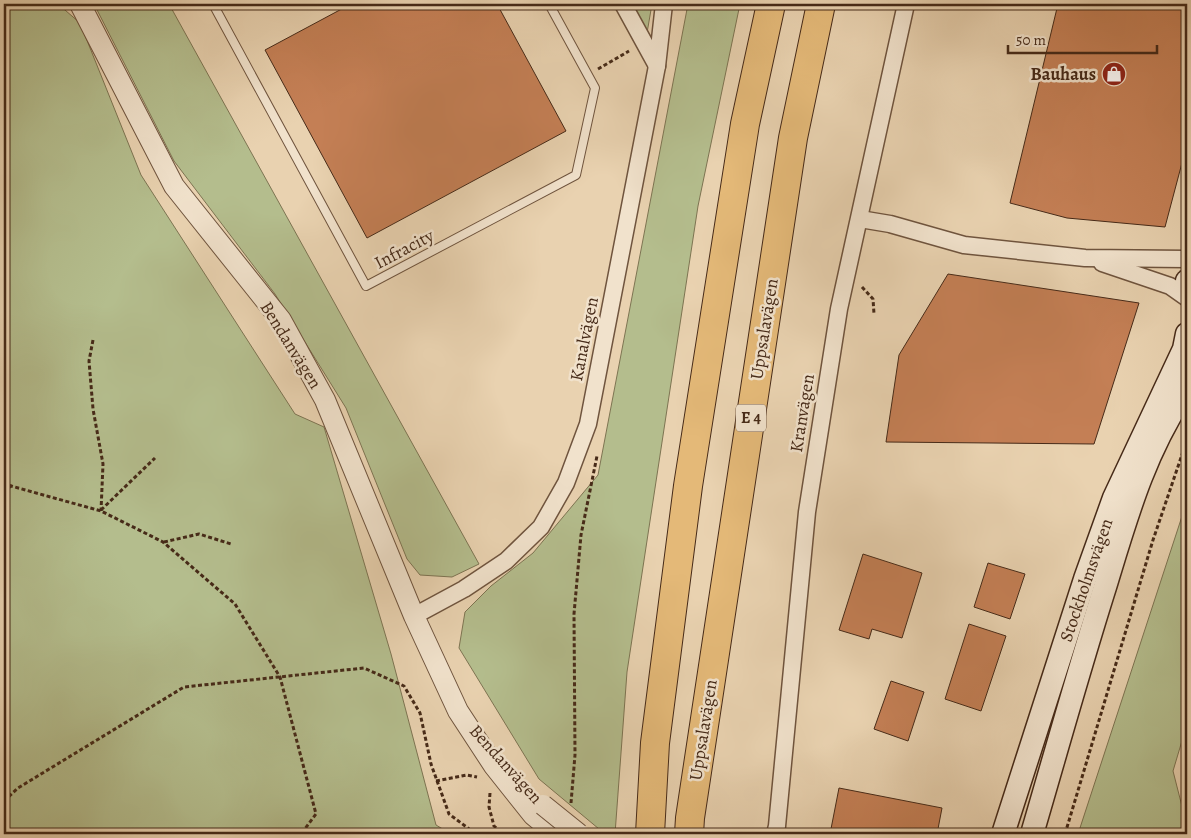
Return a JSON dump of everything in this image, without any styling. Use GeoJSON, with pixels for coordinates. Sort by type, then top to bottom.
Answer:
{"type":"FeatureCollection","features":[{"type":"Feature","properties":{"kind":"highway"},"geometry":{"type":"LineString","coordinates":[[650,834],[655,743],[688,486],[745,124],[771,4]]}},
{"type":"Feature","properties":{"kind":"highway","name":"Uppsalavägen"},"geometry":{"type":"LineString","coordinates":[[689,834],[793,138],[821,4]]}},
{"type":"Feature","properties":{"kind":"main road","name":"Stockholmsvägen"},"geometry":{"type":"LineString","coordinates":[[1003,834],[1085,580],[1114,498],[1184,349],[1187,334]]}},
{"type":"Feature","properties":{"kind":"main road","name":"Stockholmsvägen"},"geometry":{"type":"LineString","coordinates":[[1032,834],[1079,669],[1133,497],[1154,443],[1187,389]]}},
{"type":"Feature","properties":{"kind":"street","name":"Bendanvägen"},"geometry":{"type":"LineString","coordinates":[[80,4],[174,186],[280,320],[326,400],[414,616],[458,711],[501,760],[556,834]]}},
{"type":"Feature","properties":{"kind":"street"},"geometry":{"type":"LineString","coordinates":[[622,4],[657,66]]}},
{"type":"Feature","properties":{"kind":"street","name":"Kanalvägen"},"geometry":{"type":"LineString","coordinates":[[414,616],[464,588],[506,561],[541,527],[566,483],[588,424],[657,66],[664,4]]}},
{"type":"Feature","properties":{"kind":"street","name":"Kranvägen"},"geometry":{"type":"LineString","coordinates":[[775,834],[807,512],[839,309],[906,4]]}},
{"type":"Feature","properties":{"kind":"street"},"geometry":{"type":"LineString","coordinates":[[860,219],[890,224],[964,245],[1085,258],[1187,259]]}},
{"type":"Feature","properties":{"kind":"street"},"geometry":{"type":"LineString","coordinates":[[1085,258],[1170,286],[1187,298]]}},
{"type":"Feature","properties":{"kind":"street","name":"Bendanvägen"},"geometry":{"type":"LineString","coordinates":[[538,810],[579,834]]}},
{"type":"Feature","properties":{"kind":"lane","name":"Infracity"},"geometry":{"type":"LineString","coordinates":[[213,4],[366,286],[576,176],[594,88],[549,4]]}},
{"type":"Feature","properties":{"kind":"path"},"geometry":{"type":"LineString","coordinates":[[588,75],[637,47]]}},
{"type":"Feature","properties":{"kind":"path"},"geometry":{"type":"LineString","coordinates":[[860,286],[873,299],[874,314]]}},
{"type":"Feature","properties":{"kind":"path"},"geometry":{"type":"LineString","coordinates":[[93,340],[89,361],[93,409],[103,464],[101,511]]}},
{"type":"Feature","properties":{"kind":"path"},"geometry":{"type":"LineString","coordinates":[[1065,834],[1153,540],[1187,440]]}},
{"type":"Feature","properties":{"kind":"path"},"geometry":{"type":"LineString","coordinates":[[570,809],[575,755],[574,614],[581,535],[598,447]]}},
{"type":"Feature","properties":{"kind":"path"},"geometry":{"type":"LineString","coordinates":[[101,511],[154,458]]}},
{"type":"Feature","properties":{"kind":"path"},"geometry":{"type":"LineString","coordinates":[[4,482],[11,486],[101,511],[163,542],[235,604],[280,677],[316,814],[302,834]]}},
{"type":"Feature","properties":{"kind":"path"},"geometry":{"type":"LineString","coordinates":[[4,491],[11,486]]}},
{"type":"Feature","properties":{"kind":"path"},"geometry":{"type":"LineString","coordinates":[[163,542],[199,534],[231,544]]}},
{"type":"Feature","properties":{"kind":"path"},"geometry":{"type":"LineString","coordinates":[[4,801],[18,788],[184,686],[364,668],[404,686],[420,713],[431,764],[449,814],[476,834]]}},
{"type":"Feature","properties":{"kind":"path"},"geometry":{"type":"LineString","coordinates":[[495,787],[490,794],[489,808],[494,826],[504,834]]}},
{"type":"Feature","properties":{"kind":"green space"},"geometry":{"type":"Polygon","coordinates":[[[4,4],[58,4],[80,23],[141,175],[295,414],[324,427],[391,654],[436,825],[451,834],[4,834],[4,4]]]}},
{"type":"Feature","properties":{"kind":"green space"},"geometry":{"type":"Polygon","coordinates":[[[94,4],[169,4],[479,564],[452,577],[420,575],[407,559],[346,408],[275,294],[174,161],[94,4]]]}},
{"type":"Feature","properties":{"kind":"green space"},"geometry":{"type":"Polygon","coordinates":[[[631,4],[652,4],[647,33],[631,4]]]}},
{"type":"Feature","properties":{"kind":"green space"},"geometry":{"type":"Polygon","coordinates":[[[688,4],[740,4],[698,206],[627,672],[615,834],[605,834],[539,779],[459,648],[465,612],[491,586],[533,553],[598,475],[688,4]]]}},
{"type":"Feature","properties":{"kind":"green space"},"geometry":{"type":"Polygon","coordinates":[[[1187,501],[1187,724],[1173,771],[1187,826],[1187,834],[1078,834],[1187,501]]]}},
{"type":"Feature","properties":{"kind":"building"},"geometry":{"type":"Polygon","coordinates":[[[351,4],[497,4],[566,131],[367,238],[265,50],[351,4]]]}},
{"type":"Feature","properties":{"kind":"building","name":"Bauhaus"},"geometry":{"type":"Polygon","coordinates":[[[1058,4],[1187,4],[1187,144],[1165,227],[1067,218],[1010,203],[1058,4]]]}},
{"type":"Feature","properties":{"kind":"building"},"geometry":{"type":"Polygon","coordinates":[[[948,274],[1139,303],[1094,444],[886,442],[899,355],[948,274]]]}},
{"type":"Feature","properties":{"kind":"building"},"geometry":{"type":"Polygon","coordinates":[[[863,554],[922,573],[902,638],[872,629],[869,639],[839,630],[863,554]]]}},
{"type":"Feature","properties":{"kind":"building"},"geometry":{"type":"Polygon","coordinates":[[[988,563],[1025,574],[1010,619],[974,607],[988,563]]]}},
{"type":"Feature","properties":{"kind":"building"},"geometry":{"type":"Polygon","coordinates":[[[969,624],[1006,636],[981,711],[945,699],[969,624]]]}},
{"type":"Feature","properties":{"kind":"building"},"geometry":{"type":"Polygon","coordinates":[[[891,681],[924,692],[908,741],[874,729],[891,681]]]}},
{"type":"Feature","properties":{"kind":"building"},"geometry":{"type":"Polygon","coordinates":[[[839,788],[942,808],[937,834],[830,834],[839,788]]]}},
{"type":"Feature","properties":{"kind":"place","name":"Bauhaus"},"geometry":{"type":"Point","coordinates":[1114,74]}}]}
